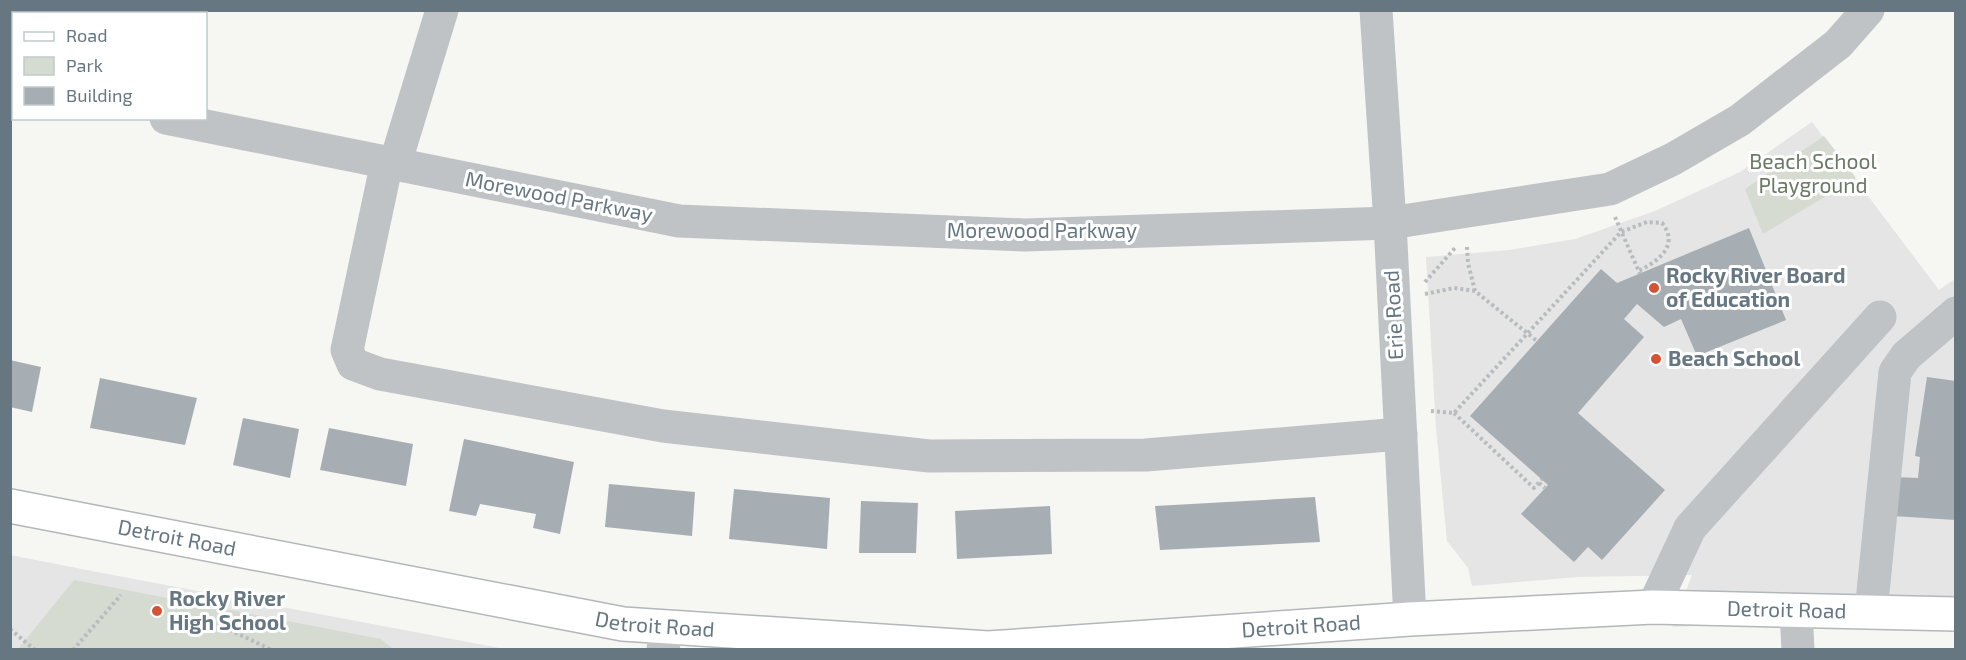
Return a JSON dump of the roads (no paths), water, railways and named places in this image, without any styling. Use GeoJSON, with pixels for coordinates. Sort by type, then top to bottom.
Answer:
{"type":"FeatureCollection","features":[{"type":"Feature","properties":{"kind":"main road","name":"Detroit Road"},"geometry":{"type":"LineString","coordinates":[[10,506],[623,624],[665,638],[988,649],[1410,619],[1653,607],[1956,614]]}},
{"type":"Feature","properties":{"kind":"street"},"geometry":{"type":"LineString","coordinates":[[442,10],[391,163],[347,350],[353,364],[380,374],[663,426],[928,456],[1146,455],[1401,434]]}},
{"type":"Feature","properties":{"kind":"street","name":"Erie Road"},"geometry":{"type":"LineString","coordinates":[[1376,10],[1390,223],[1410,619]]}},
{"type":"Feature","properties":{"kind":"street","name":"Morewood Parkway"},"geometry":{"type":"LineString","coordinates":[[176,120],[679,221],[1025,235],[1390,223],[1610,189],[1673,159],[1740,120],[1838,44],[1868,10]]}},
{"type":"Feature","properties":{"kind":"street"},"geometry":{"type":"LineString","coordinates":[[1871,612],[1895,372],[1906,356],[1956,313]]}},
{"type":"Feature","properties":{"kind":"street"},"geometry":{"type":"LineString","coordinates":[[1653,607],[1690,528],[1880,317]]}},
{"type":"Feature","properties":{"kind":"street"},"geometry":{"type":"LineString","coordinates":[[1796,611],[1798,650]]}},
{"type":"Feature","properties":{"kind":"place","name":"Rocky River Board of Education"},"geometry":{"type":"Point","coordinates":[1654,288]}},
{"type":"Feature","properties":{"kind":"place","name":"Beach School"},"geometry":{"type":"Point","coordinates":[1656,359]}},
{"type":"Feature","properties":{"kind":"place","name":"Rocky River High School"},"geometry":{"type":"Point","coordinates":[157,611]}},
{"type":"Feature","properties":{"kind":"park label","name":"Beach School Playground"},"geometry":{"type":"Point","coordinates":[1813,174]}}]}
